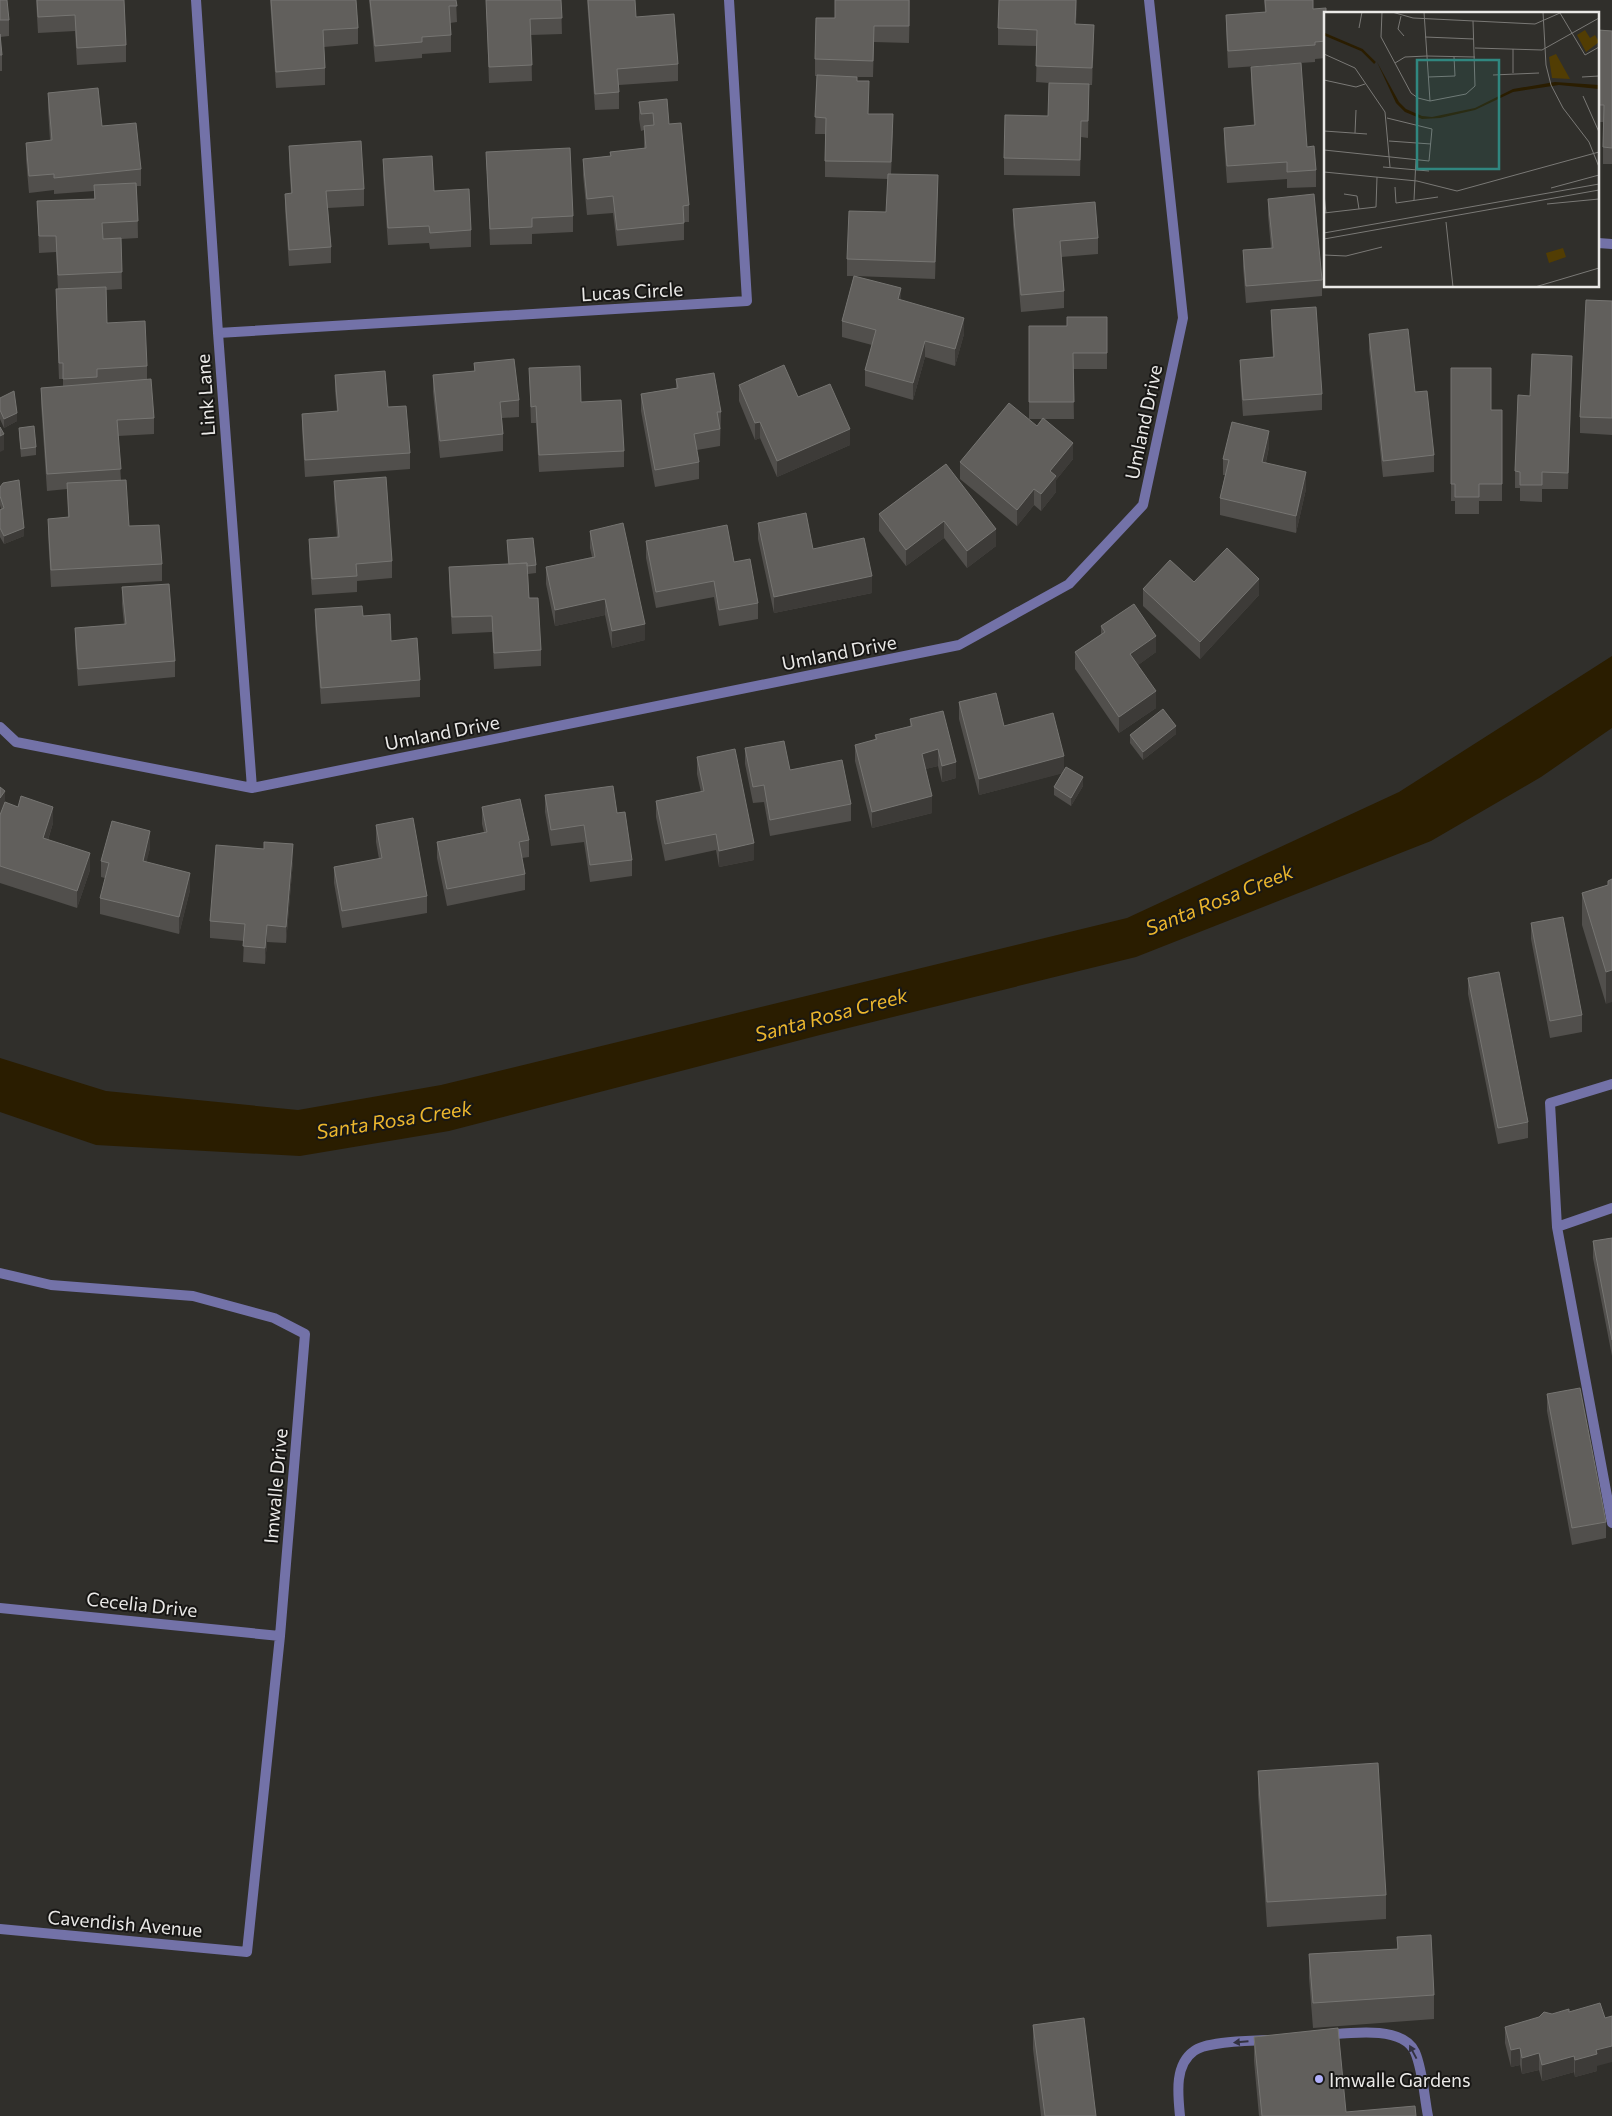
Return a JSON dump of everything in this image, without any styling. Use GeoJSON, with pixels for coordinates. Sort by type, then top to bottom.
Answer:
{"type":"FeatureCollection","features":[{"type":"Feature","properties":{"kind":"street","name":"Link Lane"},"geometry":{"type":"LineString","coordinates":[[196,0],[218,333],[252,788]]}},
{"type":"Feature","properties":{"kind":"street","name":"Lucas Circle"},"geometry":{"type":"LineString","coordinates":[[218,333],[747,301],[728,0]]}},
{"type":"Feature","properties":{"kind":"street","name":"Umland Drive"},"geometry":{"type":"LineString","coordinates":[[0,727],[16,742],[252,788],[959,645],[1069,584],[1143,505],[1183,318],[1149,0]]}},
{"type":"Feature","properties":{"kind":"street"},"geometry":{"type":"LineString","coordinates":[[1612,1084],[1550,1103],[1556,1227],[1612,1523]]}},
{"type":"Feature","properties":{"kind":"street"},"geometry":{"type":"LineString","coordinates":[[1556,1227],[1612,1208]]}},
{"type":"Feature","properties":{"kind":"street","name":"Imwalle Drive"},"geometry":{"type":"LineString","coordinates":[[0,1273],[51,1285],[193,1296],[274,1318],[305,1334],[280,1636],[247,1952]]}},
{"type":"Feature","properties":{"kind":"street","name":"Cecelia Drive"},"geometry":{"type":"LineString","coordinates":[[0,1608],[280,1636]]}},
{"type":"Feature","properties":{"kind":"street","name":"Cavendish Avenue"},"geometry":{"type":"LineString","coordinates":[[0,1929],[247,1952]]}},
{"type":"Feature","properties":{"kind":"street"},"geometry":{"type":"LineString","coordinates":[[1317,2036],[1374,2031],[1404,2040],[1414,2050],[1428,2116]]}},
{"type":"Feature","properties":{"kind":"street"},"geometry":{"type":"LineString","coordinates":[[1180,2116],[1177,2090],[1183,2065],[1194,2050],[1212,2044],[1279,2039]]}},
{"type":"Feature","properties":{"kind":"water","name":"Santa Rosa Creek"},"geometry":{"type":"Polygon","coordinates":[[[1612,656],[1612,728],[1541,777],[1431,841],[1136,957],[820,1035],[449,1131],[300,1156],[96,1145],[0,1112],[0,1058],[106,1091],[298,1110],[441,1085],[1127,918],[1399,792],[1612,656]]]}},
{"type":"Feature","properties":{"kind":"building"},"geometry":{"type":"Polygon","coordinates":[[[0,0],[7,0],[9,20],[0,20],[0,0]]]}},
{"type":"Feature","properties":{"kind":"building"},"geometry":{"type":"Polygon","coordinates":[[[37,0],[124,0],[126,45],[77,48],[75,15],[38,17],[37,0]]]}},
{"type":"Feature","properties":{"kind":"building"},"geometry":{"type":"Polygon","coordinates":[[[271,0],[356,0],[358,28],[323,30],[325,68],[276,72],[271,0]]]}},
{"type":"Feature","properties":{"kind":"building"},"geometry":{"type":"Polygon","coordinates":[[[370,0],[456,0],[457,6],[449,6],[451,35],[422,37],[422,42],[375,46],[370,0]]]}},
{"type":"Feature","properties":{"kind":"building"},"geometry":{"type":"Polygon","coordinates":[[[486,0],[561,0],[562,18],[530,19],[532,65],[489,67],[486,0]]]}},
{"type":"Feature","properties":{"kind":"building"},"geometry":{"type":"Polygon","coordinates":[[[588,0],[635,0],[636,17],[674,14],[678,64],[617,69],[619,92],[595,94],[588,0]]]}},
{"type":"Feature","properties":{"kind":"building"},"geometry":{"type":"Polygon","coordinates":[[[835,0],[909,0],[909,26],[874,26],[873,61],[815,59],[816,18],[835,18],[835,0]]]}},
{"type":"Feature","properties":{"kind":"building"},"geometry":{"type":"Polygon","coordinates":[[[999,0],[1076,0],[1075,24],[1094,25],[1092,68],[1036,66],[1037,30],[998,28],[999,0]]]}},
{"type":"Feature","properties":{"kind":"building"},"geometry":{"type":"Polygon","coordinates":[[[1265,0],[1313,0],[1313,9],[1326,8],[1326,12],[1324,12],[1324,41],[1315,42],[1315,45],[1228,51],[1226,15],[1266,12],[1265,0]]]}},
{"type":"Feature","properties":{"kind":"building"},"geometry":{"type":"Polygon","coordinates":[[[1600,30],[1612,31],[1612,148],[1603,147],[1604,105],[1600,105],[1600,30]]]}},
{"type":"Feature","properties":{"kind":"building"},"geometry":{"type":"Polygon","coordinates":[[[0,34],[2,55],[0,55],[0,34]]]}},
{"type":"Feature","properties":{"kind":"building"},"geometry":{"type":"Polygon","coordinates":[[[1301,63],[1307,147],[1314,146],[1316,170],[1287,172],[1287,162],[1227,166],[1224,128],[1255,125],[1251,67],[1301,63]]]}},
{"type":"Feature","properties":{"kind":"building"},"geometry":{"type":"Polygon","coordinates":[[[817,75],[857,77],[857,81],[869,81],[868,114],[893,114],[891,162],[825,161],[826,118],[815,117],[817,75]]]}},
{"type":"Feature","properties":{"kind":"building"},"geometry":{"type":"Polygon","coordinates":[[[1049,83],[1089,84],[1088,121],[1081,121],[1080,160],[1004,158],[1005,115],[1048,116],[1049,83]]]}},
{"type":"Feature","properties":{"kind":"building"},"geometry":{"type":"Polygon","coordinates":[[[98,88],[102,126],[136,123],[141,169],[54,178],[54,174],[29,176],[26,143],[52,140],[48,93],[98,88]]]}},
{"type":"Feature","properties":{"kind":"building"},"geometry":{"type":"Polygon","coordinates":[[[667,99],[669,124],[681,123],[689,205],[683,206],[684,223],[617,230],[613,196],[587,199],[583,159],[611,156],[610,152],[646,148],[644,126],[654,125],[653,113],[641,114],[639,102],[667,99]]]}},
{"type":"Feature","properties":{"kind":"building"},"geometry":{"type":"Polygon","coordinates":[[[361,141],[364,189],[326,191],[331,247],[289,250],[285,194],[292,193],[289,146],[361,141]]]}},
{"type":"Feature","properties":{"kind":"building"},"geometry":{"type":"Polygon","coordinates":[[[570,148],[573,216],[532,218],[532,227],[490,229],[486,152],[570,148]]]}},
{"type":"Feature","properties":{"kind":"building"},"geometry":{"type":"Polygon","coordinates":[[[432,156],[434,191],[469,189],[471,230],[430,233],[429,226],[388,228],[383,159],[432,156]]]}},
{"type":"Feature","properties":{"kind":"building"},"geometry":{"type":"Polygon","coordinates":[[[888,174],[938,175],[935,262],[847,259],[849,211],[886,212],[888,174]]]}},
{"type":"Feature","properties":{"kind":"building"},"geometry":{"type":"Polygon","coordinates":[[[136,183],[138,221],[102,223],[103,239],[121,238],[122,272],[58,275],[56,236],[39,236],[37,201],[95,199],[94,185],[136,183]]]}},
{"type":"Feature","properties":{"kind":"building"},"geometry":{"type":"Polygon","coordinates":[[[1314,194],[1322,280],[1246,286],[1243,250],[1273,248],[1268,199],[1314,194]]]}},
{"type":"Feature","properties":{"kind":"building"},"geometry":{"type":"Polygon","coordinates":[[[1095,202],[1098,238],[1060,241],[1064,291],[1021,295],[1013,209],[1095,202]]]}},
{"type":"Feature","properties":{"kind":"building"},"geometry":{"type":"Polygon","coordinates":[[[854,276],[901,288],[898,299],[964,318],[955,349],[925,341],[913,383],[865,370],[876,330],[842,321],[854,276]]]}},
{"type":"Feature","properties":{"kind":"building"},"geometry":{"type":"Polygon","coordinates":[[[106,287],[107,323],[145,321],[147,366],[97,369],[97,377],[63,379],[63,363],[59,363],[56,289],[106,287]]]}},
{"type":"Feature","properties":{"kind":"building"},"geometry":{"type":"Polygon","coordinates":[[[1586,300],[1612,301],[1612,418],[1580,417],[1586,300]]]}},
{"type":"Feature","properties":{"kind":"building"},"geometry":{"type":"Polygon","coordinates":[[[1316,307],[1322,394],[1243,400],[1240,360],[1274,357],[1271,310],[1316,307]]]}},
{"type":"Feature","properties":{"kind":"building"},"geometry":{"type":"Polygon","coordinates":[[[1067,317],[1107,317],[1107,353],[1073,353],[1074,402],[1029,402],[1029,326],[1067,326],[1067,317]]]}},
{"type":"Feature","properties":{"kind":"building"},"geometry":{"type":"Polygon","coordinates":[[[1408,329],[1415,392],[1427,391],[1434,455],[1383,461],[1369,334],[1408,329]]]}},
{"type":"Feature","properties":{"kind":"building"},"geometry":{"type":"Polygon","coordinates":[[[1532,354],[1572,356],[1568,473],[1542,472],[1542,485],[1520,485],[1520,472],[1515,471],[1518,395],[1530,396],[1532,354]]]}},
{"type":"Feature","properties":{"kind":"building"},"geometry":{"type":"Polygon","coordinates":[[[514,359],[519,400],[500,402],[503,434],[440,441],[433,375],[475,371],[474,363],[514,359]]]}},
{"type":"Feature","properties":{"kind":"building"},"geometry":{"type":"Polygon","coordinates":[[[784,365],[798,397],[830,384],[850,429],[777,461],[760,422],[755,423],[739,385],[784,365]]]}},
{"type":"Feature","properties":{"kind":"building"},"geometry":{"type":"Polygon","coordinates":[[[580,366],[581,402],[621,400],[624,451],[539,455],[536,406],[531,407],[529,368],[580,366]]]}},
{"type":"Feature","properties":{"kind":"building"},"geometry":{"type":"Polygon","coordinates":[[[1451,368],[1491,368],[1491,410],[1502,410],[1502,484],[1479,484],[1479,497],[1455,497],[1455,484],[1451,484],[1451,368]]]}},
{"type":"Feature","properties":{"kind":"building"},"geometry":{"type":"Polygon","coordinates":[[[385,371],[388,407],[406,406],[410,453],[305,460],[302,414],[338,411],[335,375],[385,371]]]}},
{"type":"Feature","properties":{"kind":"building"},"geometry":{"type":"Polygon","coordinates":[[[714,373],[721,412],[717,412],[720,429],[694,434],[699,462],[655,470],[641,394],[678,388],[676,379],[714,373]]]}},
{"type":"Feature","properties":{"kind":"building"},"geometry":{"type":"Polygon","coordinates":[[[151,379],[154,418],[117,420],[121,469],[47,474],[41,388],[151,379]]]}},
{"type":"Feature","properties":{"kind":"building"},"geometry":{"type":"Polygon","coordinates":[[[14,391],[17,413],[4,419],[0,410],[0,398],[14,391]]]}},
{"type":"Feature","properties":{"kind":"building"},"geometry":{"type":"Polygon","coordinates":[[[1009,403],[1037,426],[1043,418],[1073,443],[1050,471],[1056,476],[1041,494],[1034,489],[1017,510],[960,462],[1009,403]]]}},
{"type":"Feature","properties":{"kind":"building"},"geometry":{"type":"Polygon","coordinates":[[[1232,422],[1269,431],[1262,462],[1306,472],[1296,516],[1220,498],[1229,460],[1223,459],[1232,422]]]}},
{"type":"Feature","properties":{"kind":"building"},"geometry":{"type":"Polygon","coordinates":[[[34,426],[36,447],[21,449],[19,428],[34,426]]]}},
{"type":"Feature","properties":{"kind":"building"},"geometry":{"type":"Polygon","coordinates":[[[0,427],[4,434],[0,436],[0,427]]]}},
{"type":"Feature","properties":{"kind":"building"},"geometry":{"type":"Polygon","coordinates":[[[946,464],[996,529],[967,551],[944,521],[906,550],[879,514],[946,464]]]}},
{"type":"Feature","properties":{"kind":"building"},"geometry":{"type":"Polygon","coordinates":[[[386,477],[392,561],[356,564],[357,576],[312,579],[309,539],[339,537],[334,481],[386,477]]]}},
{"type":"Feature","properties":{"kind":"building"},"geometry":{"type":"Polygon","coordinates":[[[19,480],[24,528],[4,536],[0,528],[0,510],[4,508],[0,496],[0,487],[3,483],[19,480]]]}},
{"type":"Feature","properties":{"kind":"building"},"geometry":{"type":"Polygon","coordinates":[[[126,480],[129,526],[159,525],[162,564],[51,570],[48,519],[69,517],[67,483],[126,480]]]}},
{"type":"Feature","properties":{"kind":"building"},"geometry":{"type":"Polygon","coordinates":[[[806,513],[813,549],[864,538],[872,576],[774,597],[758,523],[806,513]]]}},
{"type":"Feature","properties":{"kind":"building"},"geometry":{"type":"Polygon","coordinates":[[[623,523],[645,624],[612,631],[605,599],[555,610],[546,567],[595,557],[590,531],[623,523]]]}},
{"type":"Feature","properties":{"kind":"building"},"geometry":{"type":"Polygon","coordinates":[[[727,525],[734,562],[750,559],[758,603],[719,610],[714,581],[656,592],[646,541],[727,525]]]}},
{"type":"Feature","properties":{"kind":"building"},"geometry":{"type":"Polygon","coordinates":[[[533,538],[536,565],[527,566],[527,563],[509,564],[507,540],[533,538]]]}},
{"type":"Feature","properties":{"kind":"building"},"geometry":{"type":"Polygon","coordinates":[[[1227,548],[1259,579],[1200,642],[1143,589],[1170,560],[1194,582],[1227,548]]]}},
{"type":"Feature","properties":{"kind":"building"},"geometry":{"type":"Polygon","coordinates":[[[527,563],[529,598],[538,598],[541,650],[494,653],[492,616],[452,617],[449,567],[527,563]]]}},
{"type":"Feature","properties":{"kind":"building"},"geometry":{"type":"Polygon","coordinates":[[[169,584],[175,661],[78,669],[75,628],[126,624],[122,587],[169,584]]]}},
{"type":"Feature","properties":{"kind":"building"},"geometry":{"type":"Polygon","coordinates":[[[1134,604],[1156,636],[1130,654],[1156,691],[1119,717],[1075,652],[1105,632],[1101,626],[1134,604]]]}},
{"type":"Feature","properties":{"kind":"building"},"geometry":{"type":"Polygon","coordinates":[[[362,606],[363,616],[390,614],[391,641],[417,638],[420,680],[321,688],[315,609],[362,606]]]}},
{"type":"Feature","properties":{"kind":"building"},"geometry":{"type":"Polygon","coordinates":[[[996,693],[1004,726],[1053,713],[1064,756],[979,779],[959,702],[996,693]]]}},
{"type":"Feature","properties":{"kind":"building"},"geometry":{"type":"Polygon","coordinates":[[[1163,709],[1176,726],[1143,752],[1130,735],[1163,709]]]}},
{"type":"Feature","properties":{"kind":"building"},"geometry":{"type":"Polygon","coordinates":[[[943,711],[956,762],[942,766],[938,749],[922,754],[932,796],[872,812],[855,745],[877,739],[875,735],[912,726],[910,719],[943,711]]]}},
{"type":"Feature","properties":{"kind":"building"},"geometry":{"type":"Polygon","coordinates":[[[784,741],[790,770],[842,760],[851,804],[770,820],[764,785],[753,787],[745,748],[784,741]]]}},
{"type":"Feature","properties":{"kind":"building"},"geometry":{"type":"Polygon","coordinates":[[[735,749],[754,843],[719,851],[716,834],[665,844],[656,801],[704,791],[697,757],[735,749]]]}},
{"type":"Feature","properties":{"kind":"building"},"geometry":{"type":"Polygon","coordinates":[[[1066,767],[1083,777],[1071,798],[1054,787],[1066,767]]]}},
{"type":"Feature","properties":{"kind":"building"},"geometry":{"type":"Polygon","coordinates":[[[613,786],[617,813],[625,812],[632,860],[590,865],[584,825],[551,830],[545,795],[613,786]]]}},
{"type":"Feature","properties":{"kind":"building"},"geometry":{"type":"Polygon","coordinates":[[[0,787],[5,791],[0,798],[0,787]]]}},
{"type":"Feature","properties":{"kind":"building"},"geometry":{"type":"Polygon","coordinates":[[[21,796],[53,807],[43,838],[90,853],[77,891],[0,866],[0,815],[5,802],[18,807],[21,796]]]}},
{"type":"Feature","properties":{"kind":"building"},"geometry":{"type":"Polygon","coordinates":[[[520,799],[529,840],[519,842],[525,874],[447,889],[437,842],[487,832],[482,807],[520,799]]]}},
{"type":"Feature","properties":{"kind":"building"},"geometry":{"type":"Polygon","coordinates":[[[413,818],[427,896],[342,911],[334,867],[382,858],[376,825],[413,818]]]}},
{"type":"Feature","properties":{"kind":"building"},"geometry":{"type":"Polygon","coordinates":[[[112,821],[150,831],[143,861],[190,873],[179,917],[100,898],[109,863],[101,861],[112,821]]]}},
{"type":"Feature","properties":{"kind":"building"},"geometry":{"type":"Polygon","coordinates":[[[264,842],[293,844],[286,927],[267,925],[265,948],[243,946],[245,924],[210,921],[216,845],[264,849],[264,842]]]}},
{"type":"Feature","properties":{"kind":"building"},"geometry":{"type":"Polygon","coordinates":[[[1612,879],[1612,970],[1606,972],[1582,893],[1608,885],[1608,881],[1612,879]]]}},
{"type":"Feature","properties":{"kind":"building"},"geometry":{"type":"Polygon","coordinates":[[[1563,917],[1582,1015],[1550,1021],[1531,923],[1563,917]]]}},
{"type":"Feature","properties":{"kind":"building"},"geometry":{"type":"Polygon","coordinates":[[[1499,972],[1528,1122],[1498,1128],[1468,978],[1499,972]]]}},
{"type":"Feature","properties":{"kind":"building"},"geometry":{"type":"Polygon","coordinates":[[[1612,1238],[1612,1340],[1593,1241],[1612,1238]]]}},
{"type":"Feature","properties":{"kind":"building"},"geometry":{"type":"Polygon","coordinates":[[[1580,1388],[1606,1522],[1572,1528],[1547,1394],[1580,1388]]]}},
{"type":"Feature","properties":{"kind":"building"},"geometry":{"type":"Polygon","coordinates":[[[1378,1763],[1386,1895],[1267,1902],[1258,1771],[1378,1763]]]}},
{"type":"Feature","properties":{"kind":"building"},"geometry":{"type":"Polygon","coordinates":[[[1431,1935],[1434,1995],[1313,2003],[1309,1954],[1398,1949],[1397,1937],[1431,1935]]]}},
{"type":"Feature","properties":{"kind":"building"},"geometry":{"type":"Polygon","coordinates":[[[1600,2003],[1605,2018],[1612,2016],[1612,2046],[1596,2050],[1597,2054],[1575,2060],[1574,2056],[1542,2065],[1539,2053],[1522,2058],[1520,2048],[1511,2050],[1505,2027],[1539,2017],[1544,2012],[1552,2014],[1569,2009],[1569,2012],[1600,2003]]]}},
{"type":"Feature","properties":{"kind":"building"},"geometry":{"type":"Polygon","coordinates":[[[1084,2018],[1096,2116],[1045,2116],[1033,2025],[1084,2018]]]}},
{"type":"Feature","properties":{"kind":"building"},"geometry":{"type":"Polygon","coordinates":[[[1338,2028],[1346,2112],[1415,2106],[1416,2116],[1262,2116],[1254,2037],[1338,2028]]]}},
{"type":"Feature","properties":{"kind":"place","name":"Imwalle Gardens"},"geometry":{"type":"Point","coordinates":[1319,2079]}}]}
